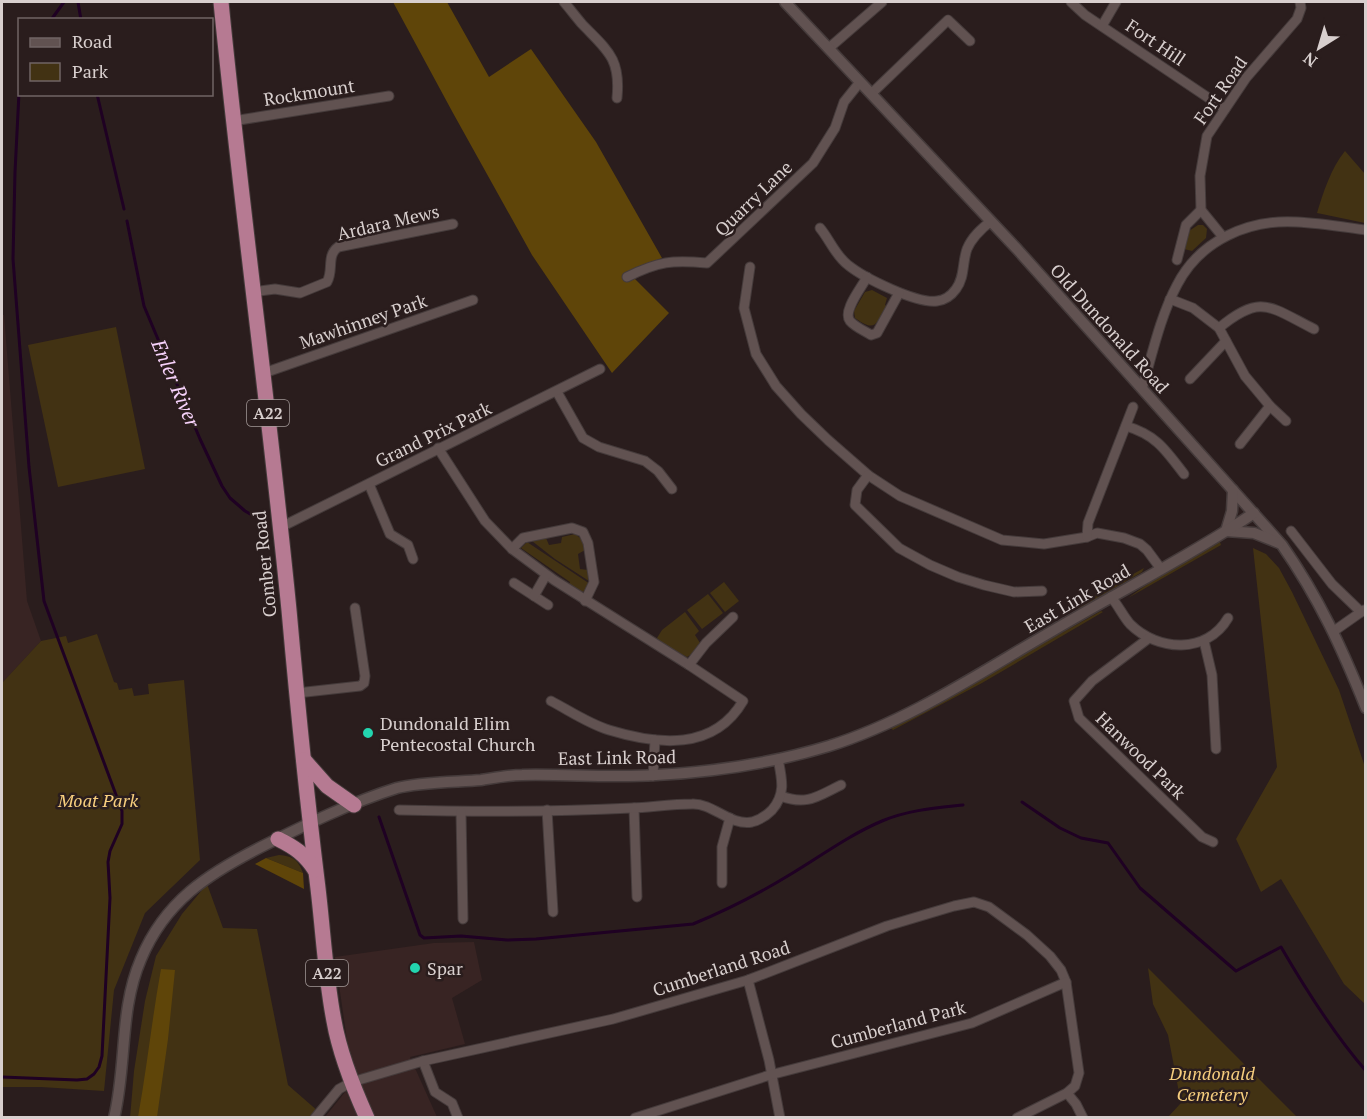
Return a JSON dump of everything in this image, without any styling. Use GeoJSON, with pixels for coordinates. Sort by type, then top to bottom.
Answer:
{"type":"FeatureCollection","features":[{"type":"Feature","properties":{"kind":"highway","name":"Comber Road"},"geometry":{"type":"LineString","coordinates":[[221,2],[252,292],[264,373],[281,527],[309,824],[334,1022],[342,1055],[367,1118]]}},
{"type":"Feature","properties":{"kind":"highway"},"geometry":{"type":"LineString","coordinates":[[304,760],[327,786],[354,805]]}},
{"type":"Feature","properties":{"kind":"highway"},"geometry":{"type":"LineString","coordinates":[[278,839],[300,851],[315,870]]}},
{"type":"Feature","properties":{"kind":"street"},"geometry":{"type":"LineString","coordinates":[[564,2],[612,55],[618,81],[616,98]]}},
{"type":"Feature","properties":{"kind":"street","name":"Old Dundonald Road"},"geometry":{"type":"LineString","coordinates":[[785,2],[990,221],[1282,545],[1299,569],[1334,631],[1365,708]]}},
{"type":"Feature","properties":{"kind":"street"},"geometry":{"type":"LineString","coordinates":[[829,48],[882,2]]}},
{"type":"Feature","properties":{"kind":"street","name":"Fort Hill"},"geometry":{"type":"LineString","coordinates":[[1071,2],[1102,26],[1225,108]]}},
{"type":"Feature","properties":{"kind":"street"},"geometry":{"type":"LineString","coordinates":[[1102,26],[1116,2]]}},
{"type":"Feature","properties":{"kind":"street","name":"Fort Road"},"geometry":{"type":"LineString","coordinates":[[1202,210],[1200,176],[1207,136],[1246,78],[1296,19],[1301,8],[1299,2]]}},
{"type":"Feature","properties":{"kind":"street"},"geometry":{"type":"LineString","coordinates":[[872,94],[948,20],[969,42]]}},
{"type":"Feature","properties":{"kind":"street","name":"Quarry Lane"},"geometry":{"type":"LineString","coordinates":[[627,277],[662,262],[682,261],[707,264],[813,163],[835,129],[844,102],[860,82]]}},
{"type":"Feature","properties":{"kind":"street","name":"Rockmount"},"geometry":{"type":"LineString","coordinates":[[234,121],[389,96]]}},
{"type":"Feature","properties":{"kind":"street"},"geometry":{"type":"LineString","coordinates":[[1177,260],[1186,225],[1202,210],[1223,237]]}},
{"type":"Feature","properties":{"kind":"street"},"geometry":{"type":"LineString","coordinates":[[820,228],[834,251],[848,265],[899,293],[936,302],[949,298],[957,288],[962,277],[967,250],[976,235],[990,221]]}},
{"type":"Feature","properties":{"kind":"street"},"geometry":{"type":"LineString","coordinates":[[1142,389],[1170,299],[1178,282],[1205,250],[1223,237],[1234,231],[1261,224],[1296,221],[1365,230]]}},
{"type":"Feature","properties":{"kind":"street","name":"Ardara Mews"},"geometry":{"type":"LineString","coordinates":[[252,292],[275,290],[300,293],[327,282],[331,276],[331,257],[333,251],[338,247],[453,224]]}},
{"type":"Feature","properties":{"kind":"street"},"geometry":{"type":"LineString","coordinates":[[750,267],[744,308],[756,354],[777,386],[801,414],[868,475],[900,495],[1002,540],[1044,544],[1087,537],[1097,533],[1124,538],[1140,544],[1161,569]]}},
{"type":"Feature","properties":{"kind":"street"},"geometry":{"type":"LineString","coordinates":[[867,277],[848,308],[847,315],[851,322],[871,335],[877,333],[899,293]]}},
{"type":"Feature","properties":{"kind":"street"},"geometry":{"type":"LineString","coordinates":[[1170,299],[1193,308],[1219,328],[1245,376],[1286,421]]}},
{"type":"Feature","properties":{"kind":"street","name":"Mawhinney Park"},"geometry":{"type":"LineString","coordinates":[[264,373],[473,300]]}},
{"type":"Feature","properties":{"kind":"street"},"geometry":{"type":"LineString","coordinates":[[1219,328],[1237,313],[1251,307],[1267,307],[1314,329]]}},
{"type":"Feature","properties":{"kind":"street"},"geometry":{"type":"LineString","coordinates":[[1190,379],[1226,341]]}},
{"type":"Feature","properties":{"kind":"street","name":"Grand Prix Park"},"geometry":{"type":"LineString","coordinates":[[281,527],[600,369]]}},
{"type":"Feature","properties":{"kind":"street"},"geometry":{"type":"LineString","coordinates":[[557,392],[583,438],[599,447],[645,461],[658,471],[672,489]]}},
{"type":"Feature","properties":{"kind":"street"},"geometry":{"type":"LineString","coordinates":[[1240,444],[1270,406]]}},
{"type":"Feature","properties":{"kind":"street"},"geometry":{"type":"LineString","coordinates":[[1087,537],[1088,523],[1133,407]]}},
{"type":"Feature","properties":{"kind":"street"},"geometry":{"type":"LineString","coordinates":[[1125,426],[1143,431],[1161,444],[1184,474]]}},
{"type":"Feature","properties":{"kind":"street"},"geometry":{"type":"LineString","coordinates":[[438,448],[485,521],[512,549],[546,575],[743,701],[728,723],[715,732],[682,740],[655,740],[608,730],[551,701]]}},
{"type":"Feature","properties":{"kind":"street"},"geometry":{"type":"LineString","coordinates":[[868,475],[857,490],[855,505],[899,548],[958,578],[1014,592],[1042,591]]}},
{"type":"Feature","properties":{"kind":"street"},"geometry":{"type":"LineString","coordinates":[[369,484],[390,534],[408,545],[413,559]]}},
{"type":"Feature","properties":{"kind":"street"},"geometry":{"type":"LineString","coordinates":[[1233,490],[1232,512],[1226,531],[1254,533],[1282,545]]}},
{"type":"Feature","properties":{"kind":"street","name":"East Link Road"},"geometry":{"type":"LineString","coordinates":[[114,1118],[121,1080],[124,1027],[130,993],[141,958],[155,931],[180,900],[203,880],[227,864],[309,824],[399,787],[519,775],[653,776],[721,770],[830,746],[901,717],[1161,569],[1254,513]]}},
{"type":"Feature","properties":{"kind":"street"},"geometry":{"type":"LineString","coordinates":[[512,549],[523,538],[572,528],[583,531],[588,543],[594,582],[585,600]]}},
{"type":"Feature","properties":{"kind":"street"},"geometry":{"type":"LineString","coordinates":[[1291,531],[1332,584],[1363,610],[1334,631]]}},
{"type":"Feature","properties":{"kind":"street"},"geometry":{"type":"LineString","coordinates":[[534,596],[546,575]]}},
{"type":"Feature","properties":{"kind":"street"},"geometry":{"type":"LineString","coordinates":[[514,583],[548,605]]}},
{"type":"Feature","properties":{"kind":"street"},"geometry":{"type":"LineString","coordinates":[[1112,597],[1130,624],[1154,641],[1182,646],[1204,641],[1222,628],[1228,618]]}},
{"type":"Feature","properties":{"kind":"street"},"geometry":{"type":"LineString","coordinates":[[297,693],[360,686],[364,683],[365,676],[355,608]]}},
{"type":"Feature","properties":{"kind":"street"},"geometry":{"type":"LineString","coordinates":[[689,665],[706,643],[733,617]]}},
{"type":"Feature","properties":{"kind":"street","name":"Hanwood Park"},"geometry":{"type":"LineString","coordinates":[[1149,638],[1092,681],[1074,701],[1079,718],[1202,837],[1213,842]]}},
{"type":"Feature","properties":{"kind":"street"},"geometry":{"type":"LineString","coordinates":[[1204,641],[1212,675],[1216,749]]}},
{"type":"Feature","properties":{"kind":"street"},"geometry":{"type":"LineString","coordinates":[[653,776],[655,740]]}},
{"type":"Feature","properties":{"kind":"street"},"geometry":{"type":"LineString","coordinates":[[399,810],[461,812],[633,808],[695,803],[708,806],[738,821],[752,822],[767,815],[779,802],[783,790],[778,759]]}},
{"type":"Feature","properties":{"kind":"street"},"geometry":{"type":"LineString","coordinates":[[781,796],[798,802],[809,801],[841,785]]}},
{"type":"Feature","properties":{"kind":"street"},"geometry":{"type":"LineString","coordinates":[[633,808],[637,897]]}},
{"type":"Feature","properties":{"kind":"street"},"geometry":{"type":"LineString","coordinates":[[547,810],[553,912]]}},
{"type":"Feature","properties":{"kind":"street"},"geometry":{"type":"LineString","coordinates":[[461,812],[463,918]]}},
{"type":"Feature","properties":{"kind":"street"},"geometry":{"type":"LineString","coordinates":[[722,883],[722,847],[730,818]]}},
{"type":"Feature","properties":{"kind":"street","name":"Cumberland Road"},"geometry":{"type":"LineString","coordinates":[[352,1082],[423,1061],[613,1019],[748,980],[887,926],[974,902],[989,907],[1027,935],[1050,956],[1061,970],[1066,982]]}},
{"type":"Feature","properties":{"kind":"street"},"geometry":{"type":"LineString","coordinates":[[748,980],[769,1060],[770,1075],[780,1118]]}},
{"type":"Feature","properties":{"kind":"street"},"geometry":{"type":"LineString","coordinates":[[1017,1118],[1067,1093],[1075,1086],[1079,1073],[1066,982]]}},
{"type":"Feature","properties":{"kind":"street","name":"Cumberland Park"},"geometry":{"type":"LineString","coordinates":[[634,1118],[770,1075],[972,1023],[1066,982]]}},
{"type":"Feature","properties":{"kind":"street"},"geometry":{"type":"LineString","coordinates":[[423,1061],[435,1092],[452,1103],[458,1118]]}},
{"type":"Feature","properties":{"kind":"street"},"geometry":{"type":"LineString","coordinates":[[315,1118],[339,1089],[352,1082]]}},
{"type":"Feature","properties":{"kind":"street"},"geometry":{"type":"LineString","coordinates":[[1067,1093],[1083,1118]]}},
{"type":"Feature","properties":{"kind":"shaded area"},"geometry":{"type":"Polygon","coordinates":[[[393,2],[447,2],[489,77],[531,49],[596,142],[662,258],[628,272],[669,313],[612,373],[532,255],[393,2]]]}},
{"type":"Feature","properties":{"kind":"shaded area"},"geometry":{"type":"Polygon","coordinates":[[[2,315],[4,315],[27,601],[41,641],[2,683],[2,315]]]}},
{"type":"Feature","properties":{"kind":"shaded area"},"geometry":{"type":"Polygon","coordinates":[[[266,858],[303,873],[304,889],[255,864],[266,858]]]}},
{"type":"Feature","properties":{"kind":"shaded area"},"geometry":{"type":"Polygon","coordinates":[[[474,942],[482,980],[452,998],[465,1044],[410,1057],[437,1117],[375,1117],[350,1061],[335,957],[434,943],[474,942]]]}},
{"type":"Feature","properties":{"kind":"shaded area"},"geometry":{"type":"Polygon","coordinates":[[[161,969],[175,970],[157,1117],[138,1117],[155,1006],[161,969]]]}},
{"type":"Feature","properties":{"kind":"shaded area"},"geometry":{"type":"Polygon","coordinates":[[[346,1091],[358,1117],[325,1117],[346,1091]]]}},
{"type":"Feature","properties":{"kind":"green space"},"geometry":{"type":"Polygon","coordinates":[[[1345,151],[1365,174],[1365,223],[1317,213],[1332,173],[1345,151]]]}},
{"type":"Feature","properties":{"kind":"green space"},"geometry":{"type":"Polygon","coordinates":[[[1198,225],[1203,225],[1207,229],[1206,238],[1192,251],[1184,249],[1189,231],[1198,225]]]}},
{"type":"Feature","properties":{"kind":"green space"},"geometry":{"type":"Polygon","coordinates":[[[872,290],[887,298],[885,305],[888,307],[877,322],[871,326],[855,318],[854,311],[865,292],[872,290]]]}},
{"type":"Feature","properties":{"kind":"green space"},"geometry":{"type":"Polygon","coordinates":[[[116,327],[145,469],[58,487],[28,345],[116,327]]]}},
{"type":"Feature","properties":{"kind":"green space"},"geometry":{"type":"Polygon","coordinates":[[[575,534],[584,541],[585,550],[578,554],[580,569],[588,570],[589,581],[532,541],[546,538],[549,545],[561,543],[562,537],[575,534]]]}},
{"type":"Feature","properties":{"kind":"green space"},"geometry":{"type":"Polygon","coordinates":[[[527,542],[590,584],[586,591],[581,592],[521,548],[527,542]]]}},
{"type":"Feature","properties":{"kind":"green space"},"geometry":{"type":"Polygon","coordinates":[[[1220,542],[1221,545],[1128,598],[1149,583],[1220,542]]]}},
{"type":"Feature","properties":{"kind":"green space"},"geometry":{"type":"Polygon","coordinates":[[[1253,548],[1266,554],[1279,568],[1292,592],[1339,690],[1365,767],[1365,1004],[1344,984],[1281,879],[1261,892],[1236,839],[1277,767],[1253,548]]]}},
{"type":"Feature","properties":{"kind":"green space"},"geometry":{"type":"Polygon","coordinates":[[[1144,568],[1142,572],[1078,609],[1076,606],[1144,568]]]}},
{"type":"Feature","properties":{"kind":"green space"},"geometry":{"type":"Polygon","coordinates":[[[724,582],[739,601],[725,612],[710,593],[724,582]]]}},
{"type":"Feature","properties":{"kind":"green space"},"geometry":{"type":"Polygon","coordinates":[[[708,594],[723,613],[702,629],[687,610],[708,594]]]}},
{"type":"Feature","properties":{"kind":"green space"},"geometry":{"type":"Polygon","coordinates":[[[1101,611],[1103,612],[982,683],[893,730],[891,728],[1101,611]]]}},
{"type":"Feature","properties":{"kind":"green space"},"geometry":{"type":"Polygon","coordinates":[[[685,612],[699,631],[695,635],[700,643],[687,657],[659,642],[657,638],[662,630],[685,612]]]}},
{"type":"Feature","properties":{"kind":"green space","name":"Moat Park"},"geometry":{"type":"Polygon","coordinates":[[[97,634],[119,690],[132,688],[134,696],[149,694],[148,684],[184,680],[200,860],[145,913],[114,990],[104,1091],[2,1087],[2,683],[41,641],[66,636],[68,643],[97,634]]]}},
{"type":"Feature","properties":{"kind":"green space"},"geometry":{"type":"Polygon","coordinates":[[[279,855],[288,856],[294,860],[303,873],[266,858],[279,855]]]}},
{"type":"Feature","properties":{"kind":"green space"},"geometry":{"type":"Polygon","coordinates":[[[207,884],[223,928],[257,929],[288,1085],[319,1112],[315,1118],[130,1118],[134,1071],[145,1001],[156,956],[182,914],[207,884]]]}},
{"type":"Feature","properties":{"kind":"green space","name":"Dundonald Cemetery"},"geometry":{"type":"Polygon","coordinates":[[[1148,968],[1297,1117],[1168,1117],[1181,1103],[1168,1035],[1153,1004],[1148,968]]]}},
{"type":"Feature","properties":{"kind":"waterway"},"geometry":{"type":"LineString","coordinates":[[52,18],[64,2]]}},
{"type":"Feature","properties":{"kind":"waterway","name":"Enler River"},"geometry":{"type":"LineString","coordinates":[[78,2],[81,18]]}},
{"type":"Feature","properties":{"kind":"waterway"},"geometry":{"type":"LineString","coordinates":[[2,1077],[87,1079],[99,1067],[102,1056],[110,898],[108,862],[110,851],[122,824],[122,811],[44,601],[29,467],[13,259],[19,96]]}},
{"type":"Feature","properties":{"kind":"waterway","name":"Enler River"},"geometry":{"type":"LineString","coordinates":[[97,96],[124,209]]}},
{"type":"Feature","properties":{"kind":"waterway","name":"Enler River"},"geometry":{"type":"LineString","coordinates":[[127,221],[144,306],[200,439],[230,498],[245,511],[266,523]]}},
{"type":"Feature","properties":{"kind":"waterway"},"geometry":{"type":"LineString","coordinates":[[1022,802],[1060,828],[1081,838],[1108,843],[1140,888],[1236,971],[1281,947],[1320,1011],[1366,1071]]}},
{"type":"Feature","properties":{"kind":"waterway"},"geometry":{"type":"LineString","coordinates":[[379,817],[420,935],[424,938],[461,936],[507,940],[693,924],[755,894],[847,839],[882,821],[932,808],[963,805]]}},
{"type":"Feature","properties":{"kind":"place","name":"Dundonald Elim Pentecostal Church"},"geometry":{"type":"Point","coordinates":[368,733]}},
{"type":"Feature","properties":{"kind":"place","name":"Spar"},"geometry":{"type":"Point","coordinates":[415,968]}}]}
